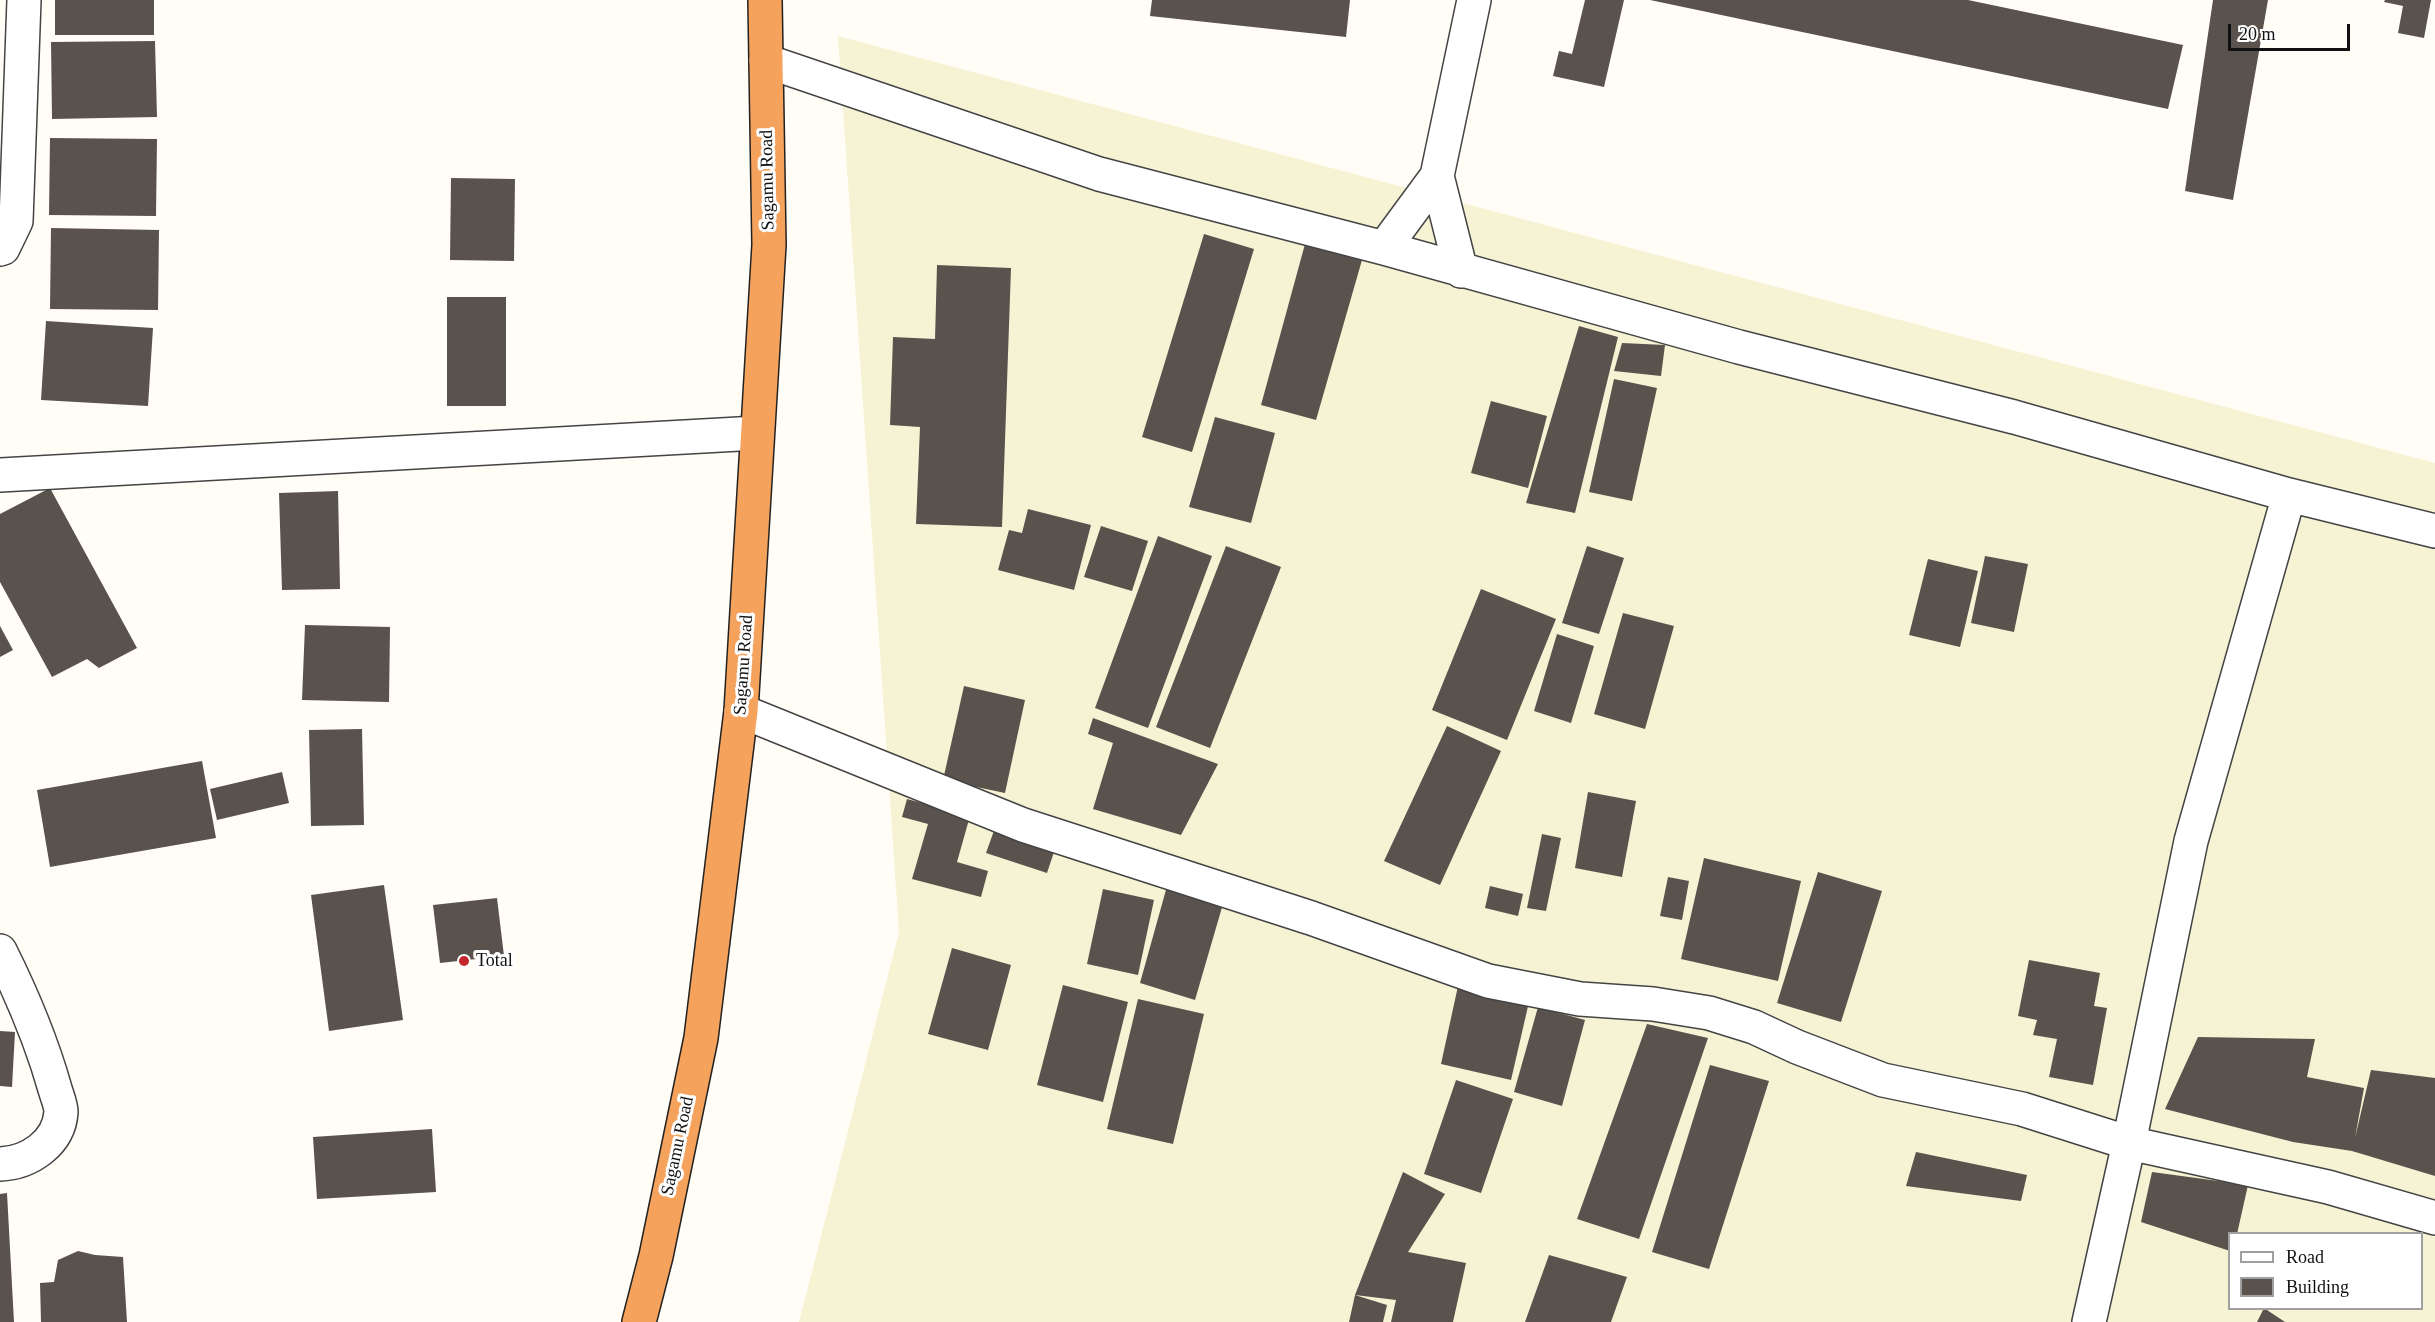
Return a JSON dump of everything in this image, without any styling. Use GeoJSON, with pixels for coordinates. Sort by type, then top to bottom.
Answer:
{"type":"FeatureCollection","features":[{"type":"Feature","properties":{"kind":"highway","name":"Sagamu Road"},"geometry":{"type":"LineString","coordinates":[[639,1322],[656,1256],[701,1038],[741,711],[769,245],[765,0]]}},
{"type":"Feature","properties":{"kind":"street"},"geometry":{"type":"LineString","coordinates":[[0,249],[3,248],[16,221],[24,0]]}},
{"type":"Feature","properties":{"kind":"street"},"geometry":{"type":"LineString","coordinates":[[1384,248],[1437,176],[1474,0]]}},
{"type":"Feature","properties":{"kind":"street"},"geometry":{"type":"LineString","coordinates":[[766,61],[1099,174],[1384,248],[1739,347],[2014,417],[2289,495],[2435,531]]}},
{"type":"Feature","properties":{"kind":"street"},"geometry":{"type":"LineString","coordinates":[[1437,176],[1461,271]]}},
{"type":"Feature","properties":{"kind":"street"},"geometry":{"type":"LineString","coordinates":[[0,475],[757,433]]}},
{"type":"Feature","properties":{"kind":"street"},"geometry":{"type":"LineString","coordinates":[[2089,1322],[2129,1143],[2191,841],[2289,495]]}},
{"type":"Feature","properties":{"kind":"street"},"geometry":{"type":"LineString","coordinates":[[741,711],[1023,825],[1311,918],[1488,981],[1580,999],[1653,1004],[1709,1013],[1754,1027],[1797,1047],[1883,1080],[2022,1109],[2129,1143],[2328,1186],[2435,1218]]}},
{"type":"Feature","properties":{"kind":"street"},"geometry":{"type":"LineString","coordinates":[[0,951],[49,1067],[61,1111],[54,1133],[41,1152],[10,1164],[0,1164]]}},
{"type":"Feature","properties":{"kind":"shaded area"},"geometry":{"type":"Polygon","coordinates":[[[838,36],[2435,463],[2435,1322],[799,1322],[899,932],[838,36]]]}},
{"type":"Feature","properties":{"kind":"building"},"geometry":{"type":"Polygon","coordinates":[[[55,0],[154,0],[154,35],[55,35],[55,0]]]}},
{"type":"Feature","properties":{"kind":"building"},"geometry":{"type":"Polygon","coordinates":[[[1152,0],[1350,0],[1346,37],[1150,16],[1152,0]]]}},
{"type":"Feature","properties":{"kind":"building"},"geometry":{"type":"Polygon","coordinates":[[[1585,0],[1624,0],[1604,87],[1553,76],[1559,51],[1572,54],[1585,0]]]}},
{"type":"Feature","properties":{"kind":"building"},"geometry":{"type":"Polygon","coordinates":[[[1650,0],[1968,0],[2183,45],[2168,109],[1650,0]]]}},
{"type":"Feature","properties":{"kind":"building"},"geometry":{"type":"Polygon","coordinates":[[[2213,0],[2268,0],[2233,200],[2185,191],[2213,0]]]}},
{"type":"Feature","properties":{"kind":"building"},"geometry":{"type":"Polygon","coordinates":[[[2385,0],[2431,0],[2424,38],[2398,33],[2403,6],[2384,2],[2385,0]]]}},
{"type":"Feature","properties":{"kind":"building"},"geometry":{"type":"Polygon","coordinates":[[[155,41],[157,117],[52,119],[51,42],[155,41]]]}},
{"type":"Feature","properties":{"kind":"building"},"geometry":{"type":"Polygon","coordinates":[[[50,138],[157,139],[156,216],[49,215],[50,138]]]}},
{"type":"Feature","properties":{"kind":"building"},"geometry":{"type":"Polygon","coordinates":[[[451,178],[515,179],[514,261],[450,260],[451,178]]]}},
{"type":"Feature","properties":{"kind":"building"},"geometry":{"type":"Polygon","coordinates":[[[51,228],[159,230],[158,310],[50,309],[51,228]]]}},
{"type":"Feature","properties":{"kind":"building"},"geometry":{"type":"Polygon","coordinates":[[[1204,234],[1254,249],[1192,452],[1142,437],[1204,234]]]}},
{"type":"Feature","properties":{"kind":"building"},"geometry":{"type":"Polygon","coordinates":[[[1305,244],[1362,260],[1316,420],[1261,405],[1305,244]]]}},
{"type":"Feature","properties":{"kind":"building"},"geometry":{"type":"Polygon","coordinates":[[[937,265],[1011,268],[1002,527],[916,524],[920,427],[890,425],[893,337],[935,339],[937,265]]]}},
{"type":"Feature","properties":{"kind":"building"},"geometry":{"type":"Polygon","coordinates":[[[447,297],[506,297],[506,406],[447,406],[447,297]]]}},
{"type":"Feature","properties":{"kind":"building"},"geometry":{"type":"Polygon","coordinates":[[[46,321],[153,328],[148,406],[41,400],[46,321]]]}},
{"type":"Feature","properties":{"kind":"building"},"geometry":{"type":"Polygon","coordinates":[[[1579,326],[1618,337],[1575,513],[1526,503],[1579,326]]]}},
{"type":"Feature","properties":{"kind":"building"},"geometry":{"type":"Polygon","coordinates":[[[1622,343],[1665,345],[1661,376],[1614,371],[1622,343]]]}},
{"type":"Feature","properties":{"kind":"building"},"geometry":{"type":"Polygon","coordinates":[[[1614,379],[1657,388],[1632,501],[1589,492],[1614,379]]]}},
{"type":"Feature","properties":{"kind":"building"},"geometry":{"type":"Polygon","coordinates":[[[1491,401],[1547,416],[1528,488],[1471,473],[1491,401]]]}},
{"type":"Feature","properties":{"kind":"building"},"geometry":{"type":"Polygon","coordinates":[[[1215,417],[1275,433],[1251,523],[1189,507],[1215,417]]]}},
{"type":"Feature","properties":{"kind":"building"},"geometry":{"type":"Polygon","coordinates":[[[50,488],[137,648],[99,668],[87,659],[52,677],[0,582],[0,514],[50,488]]]}},
{"type":"Feature","properties":{"kind":"building"},"geometry":{"type":"Polygon","coordinates":[[[338,491],[340,589],[282,590],[279,493],[338,491]]]}},
{"type":"Feature","properties":{"kind":"building"},"geometry":{"type":"Polygon","coordinates":[[[1028,509],[1091,525],[1074,590],[998,570],[1009,530],[1022,533],[1028,509]]]}},
{"type":"Feature","properties":{"kind":"building"},"geometry":{"type":"Polygon","coordinates":[[[1101,526],[1148,541],[1132,591],[1084,577],[1101,526]]]}},
{"type":"Feature","properties":{"kind":"building"},"geometry":{"type":"Polygon","coordinates":[[[1158,536],[1212,556],[1148,728],[1095,708],[1158,536]]]}},
{"type":"Feature","properties":{"kind":"building"},"geometry":{"type":"Polygon","coordinates":[[[1226,546],[1281,567],[1210,748],[1156,727],[1226,546]]]}},
{"type":"Feature","properties":{"kind":"building"},"geometry":{"type":"Polygon","coordinates":[[[1587,546],[1624,558],[1599,634],[1562,623],[1587,546]]]}},
{"type":"Feature","properties":{"kind":"building"},"geometry":{"type":"Polygon","coordinates":[[[1985,556],[2028,564],[2014,632],[1971,623],[1985,556]]]}},
{"type":"Feature","properties":{"kind":"building"},"geometry":{"type":"Polygon","coordinates":[[[1928,559],[1978,571],[1960,647],[1909,635],[1928,559]]]}},
{"type":"Feature","properties":{"kind":"building"},"geometry":{"type":"Polygon","coordinates":[[[1481,589],[1556,619],[1507,740],[1432,710],[1481,589]]]}},
{"type":"Feature","properties":{"kind":"building"},"geometry":{"type":"Polygon","coordinates":[[[1623,613],[1674,626],[1645,729],[1594,714],[1623,613]]]}},
{"type":"Feature","properties":{"kind":"building"},"geometry":{"type":"Polygon","coordinates":[[[305,625],[390,627],[389,702],[302,700],[305,625]]]}},
{"type":"Feature","properties":{"kind":"building"},"geometry":{"type":"Polygon","coordinates":[[[0,626],[13,650],[0,657],[0,626]]]}},
{"type":"Feature","properties":{"kind":"building"},"geometry":{"type":"Polygon","coordinates":[[[1557,634],[1594,646],[1571,723],[1534,711],[1557,634]]]}},
{"type":"Feature","properties":{"kind":"building"},"geometry":{"type":"Polygon","coordinates":[[[964,686],[1025,700],[1005,793],[943,780],[964,686]]]}},
{"type":"Feature","properties":{"kind":"building"},"geometry":{"type":"Polygon","coordinates":[[[1093,718],[1218,764],[1181,835],[1093,809],[1113,743],[1088,734],[1093,718]]]}},
{"type":"Feature","properties":{"kind":"building"},"geometry":{"type":"Polygon","coordinates":[[[1447,726],[1501,751],[1440,885],[1384,861],[1447,726]]]}},
{"type":"Feature","properties":{"kind":"building"},"geometry":{"type":"Polygon","coordinates":[[[362,729],[364,825],[311,826],[309,730],[362,729]]]}},
{"type":"Feature","properties":{"kind":"building"},"geometry":{"type":"Polygon","coordinates":[[[202,761],[216,838],[50,867],[37,790],[202,761]]]}},
{"type":"Feature","properties":{"kind":"building"},"geometry":{"type":"Polygon","coordinates":[[[282,772],[289,803],[217,820],[210,789],[282,772]]]}},
{"type":"Feature","properties":{"kind":"building"},"geometry":{"type":"Polygon","coordinates":[[[1588,792],[1636,801],[1622,877],[1575,868],[1588,792]]]}},
{"type":"Feature","properties":{"kind":"building"},"geometry":{"type":"Polygon","coordinates":[[[907,799],[970,816],[957,862],[988,871],[981,897],[912,879],[928,824],[902,817],[907,799]]]}},
{"type":"Feature","properties":{"kind":"building"},"geometry":{"type":"Polygon","coordinates":[[[996,825],[1056,846],[1047,873],[986,853],[996,825]]]}},
{"type":"Feature","properties":{"kind":"building"},"geometry":{"type":"Polygon","coordinates":[[[1542,834],[1561,838],[1546,911],[1527,908],[1542,834]]]}},
{"type":"Feature","properties":{"kind":"building"},"geometry":{"type":"Polygon","coordinates":[[[1704,858],[1801,881],[1778,981],[1681,959],[1704,858]]]}},
{"type":"Feature","properties":{"kind":"building"},"geometry":{"type":"Polygon","coordinates":[[[1818,872],[1882,891],[1841,1022],[1777,1003],[1818,872]]]}},
{"type":"Feature","properties":{"kind":"building"},"geometry":{"type":"Polygon","coordinates":[[[1668,877],[1689,881],[1682,920],[1660,916],[1668,877]]]}},
{"type":"Feature","properties":{"kind":"building"},"geometry":{"type":"Polygon","coordinates":[[[1169,879],[1225,897],[1195,1000],[1140,983],[1169,879]]]}},
{"type":"Feature","properties":{"kind":"building"},"geometry":{"type":"Polygon","coordinates":[[[384,885],[403,1020],[329,1031],[311,895],[384,885]]]}},
{"type":"Feature","properties":{"kind":"building"},"geometry":{"type":"Polygon","coordinates":[[[1490,886],[1523,894],[1518,916],[1485,908],[1490,886]]]}},
{"type":"Feature","properties":{"kind":"building"},"geometry":{"type":"Polygon","coordinates":[[[1103,889],[1154,900],[1138,975],[1087,964],[1103,889]]]}},
{"type":"Feature","properties":{"kind":"building"},"geometry":{"type":"Polygon","coordinates":[[[497,898],[504,956],[440,963],[433,905],[497,898]]]}},
{"type":"Feature","properties":{"kind":"building"},"geometry":{"type":"Polygon","coordinates":[[[952,948],[1011,965],[988,1050],[928,1034],[952,948]]]}},
{"type":"Feature","properties":{"kind":"building"},"geometry":{"type":"Polygon","coordinates":[[[2029,960],[2100,973],[2094,1006],[2107,1008],[2093,1085],[2049,1077],[2057,1039],[2033,1035],[2037,1020],[2018,1016],[2029,960]]]}},
{"type":"Feature","properties":{"kind":"building"},"geometry":{"type":"Polygon","coordinates":[[[1063,985],[1128,1002],[1103,1102],[1037,1085],[1063,985]]]}},
{"type":"Feature","properties":{"kind":"building"},"geometry":{"type":"Polygon","coordinates":[[[1458,986],[1529,1002],[1511,1080],[1441,1064],[1458,986]]]}},
{"type":"Feature","properties":{"kind":"building"},"geometry":{"type":"Polygon","coordinates":[[[1138,999],[1204,1014],[1173,1144],[1107,1129],[1138,999]]]}},
{"type":"Feature","properties":{"kind":"building"},"geometry":{"type":"Polygon","coordinates":[[[1538,1007],[1585,1020],[1562,1106],[1514,1092],[1538,1007]]]}},
{"type":"Feature","properties":{"kind":"building"},"geometry":{"type":"Polygon","coordinates":[[[1647,1024],[1708,1038],[1639,1239],[1577,1219],[1647,1024]]]}},
{"type":"Feature","properties":{"kind":"building"},"geometry":{"type":"Polygon","coordinates":[[[0,1031],[15,1032],[12,1087],[0,1086],[0,1031]]]}},
{"type":"Feature","properties":{"kind":"building"},"geometry":{"type":"Polygon","coordinates":[[[2198,1037],[2315,1039],[2307,1077],[2364,1088],[2355,1138],[2371,1070],[2435,1078],[2435,1176],[2352,1151],[2293,1142],[2165,1109],[2198,1037]]]}},
{"type":"Feature","properties":{"kind":"building"},"geometry":{"type":"Polygon","coordinates":[[[1710,1065],[1769,1081],[1709,1269],[1652,1252],[1710,1065]]]}},
{"type":"Feature","properties":{"kind":"building"},"geometry":{"type":"Polygon","coordinates":[[[1456,1080],[1513,1099],[1481,1193],[1424,1174],[1456,1080]]]}},
{"type":"Feature","properties":{"kind":"building"},"geometry":{"type":"Polygon","coordinates":[[[432,1129],[436,1192],[317,1199],[313,1137],[432,1129]]]}},
{"type":"Feature","properties":{"kind":"building"},"geometry":{"type":"Polygon","coordinates":[[[1916,1152],[2027,1175],[2021,1201],[1906,1186],[1916,1152]]]}},
{"type":"Feature","properties":{"kind":"building"},"geometry":{"type":"Polygon","coordinates":[[[1403,1172],[1445,1194],[1408,1252],[1466,1263],[1453,1322],[1391,1322],[1396,1300],[1355,1295],[1403,1172]]]}},
{"type":"Feature","properties":{"kind":"building"},"geometry":{"type":"Polygon","coordinates":[[[2152,1172],[2248,1185],[2237,1232],[2228,1232],[2228,1250],[2141,1222],[2152,1172]]]}},
{"type":"Feature","properties":{"kind":"building"},"geometry":{"type":"Polygon","coordinates":[[[7,1193],[14,1322],[0,1322],[0,1194],[7,1193]]]}},
{"type":"Feature","properties":{"kind":"building"},"geometry":{"type":"Polygon","coordinates":[[[78,1251],[123,1257],[127,1322],[41,1322],[40,1283],[54,1282],[58,1260],[78,1251]]]}},
{"type":"Feature","properties":{"kind":"building"},"geometry":{"type":"Polygon","coordinates":[[[1549,1255],[1627,1277],[1611,1322],[1525,1322],[1549,1255]]]}},
{"type":"Feature","properties":{"kind":"building"},"geometry":{"type":"Polygon","coordinates":[[[1355,1295],[1387,1305],[1383,1322],[1349,1322],[1355,1295]]]}},
{"type":"Feature","properties":{"kind":"building"},"geometry":{"type":"Polygon","coordinates":[[[2263,1310],[2267,1310],[2285,1322],[2257,1322],[2263,1310]]]}},
{"type":"Feature","properties":{"kind":"place","name":"Total"},"geometry":{"type":"Point","coordinates":[464,961]}}]}
